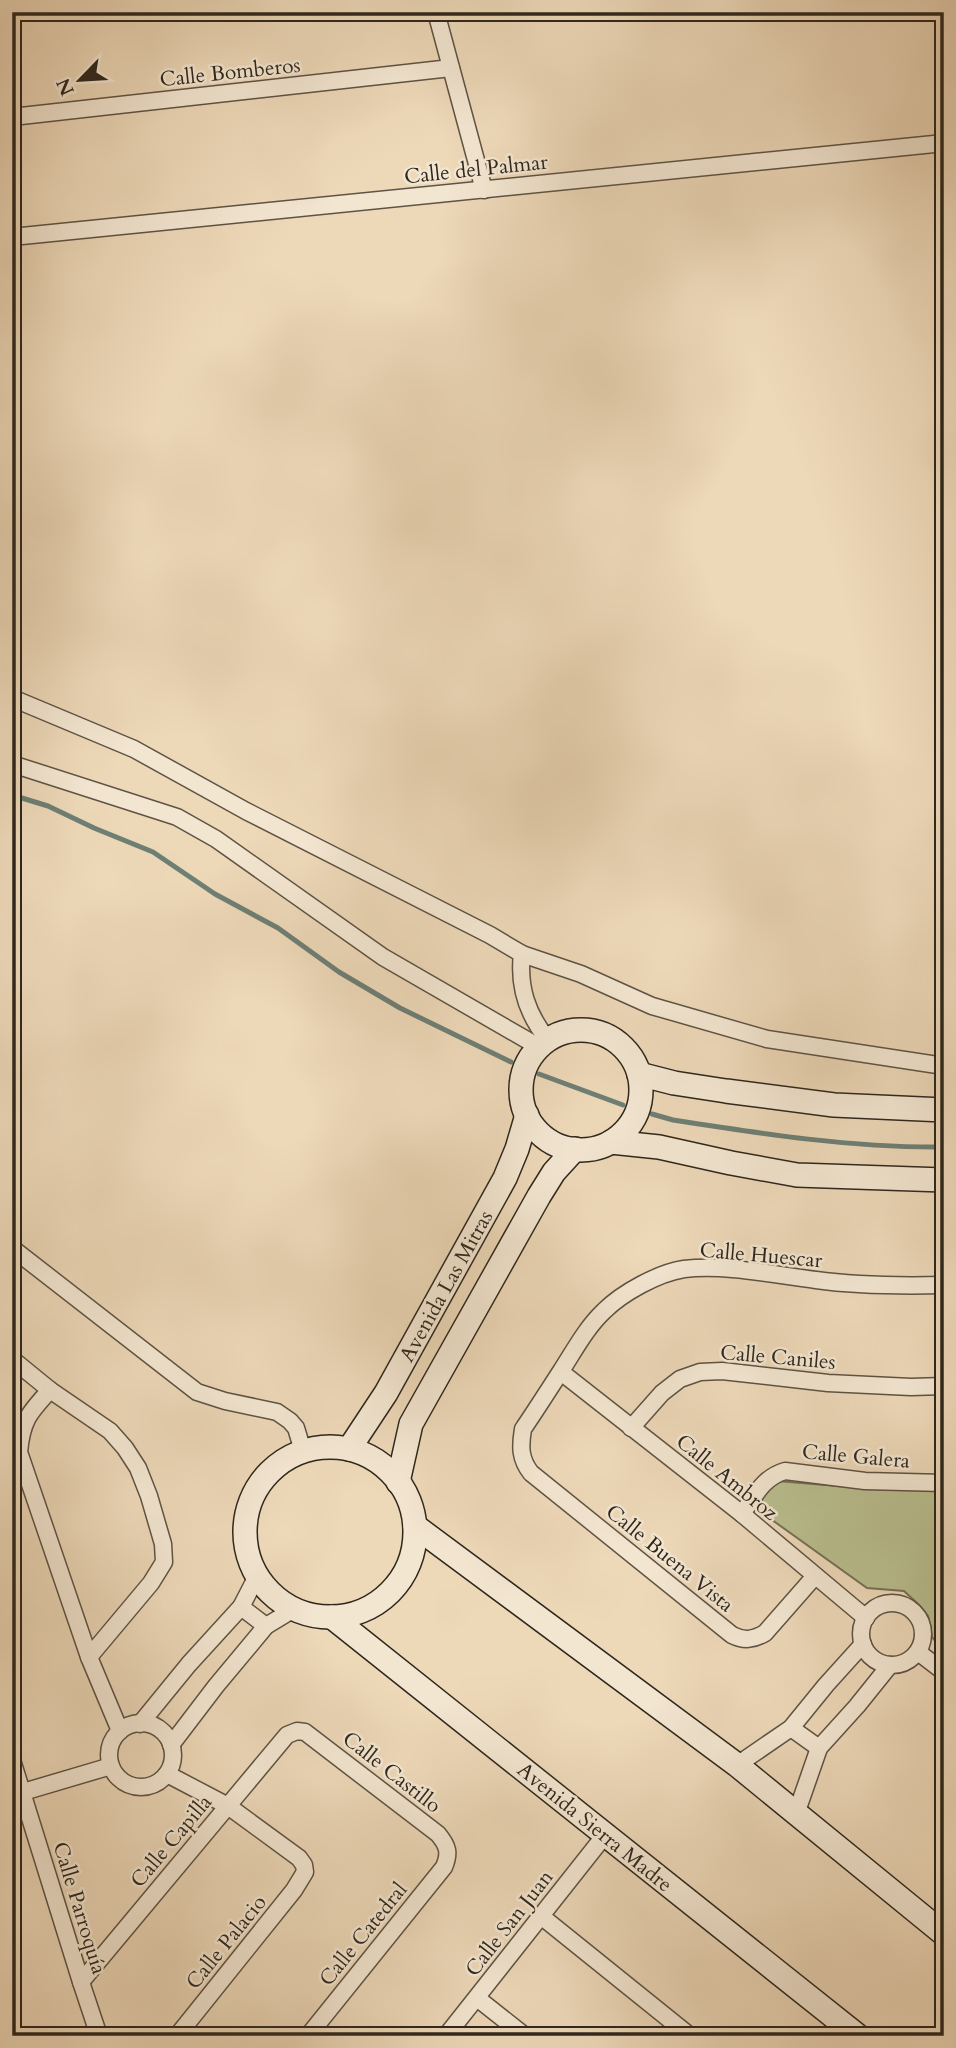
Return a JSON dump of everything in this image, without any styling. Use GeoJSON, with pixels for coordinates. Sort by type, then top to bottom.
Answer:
{"type":"FeatureCollection","features":[{"type":"Feature","properties":{"kind":"street"},"geometry":{"type":"LineString","coordinates":[[436,12],[484,190]]}},
{"type":"Feature","properties":{"kind":"street","name":"Calle Bomberos"},"geometry":{"type":"LineString","coordinates":[[12,117],[451,68]]}},
{"type":"Feature","properties":{"kind":"street","name":"Calle del Palmar"},"geometry":{"type":"LineString","coordinates":[[12,237],[944,143]]}},
{"type":"Feature","properties":{"kind":"street"},"geometry":{"type":"LineString","coordinates":[[12,698],[134,749],[246,811],[491,935],[522,954],[581,974],[652,1006],[767,1039],[944,1066]]}},
{"type":"Feature","properties":{"kind":"street"},"geometry":{"type":"LineString","coordinates":[[12,764],[177,817],[216,839],[383,957],[543,1043]]}},
{"type":"Feature","properties":{"kind":"street"},"geometry":{"type":"LineString","coordinates":[[522,954],[520,974],[528,1007],[543,1043]]}},
{"type":"Feature","properties":{"kind":"street"},"geometry":{"type":"LineString","coordinates":[[582,1030],[606,1035],[627,1051],[639,1074],[640,1100],[630,1125],[611,1142],[587,1150],[551,1142],[533,1125],[523,1103],[522,1079],[526,1067],[543,1043],[559,1034],[582,1030]]}},
{"type":"Feature","properties":{"kind":"street"},"geometry":{"type":"LineString","coordinates":[[639,1074],[674,1083],[820,1103],[944,1110]]}},
{"type":"Feature","properties":{"kind":"street","name":"Avenida Las Mitras"},"geometry":{"type":"LineString","coordinates":[[349,1449],[386,1393],[505,1178],[527,1115]]}},
{"type":"Feature","properties":{"kind":"street"},"geometry":{"type":"LineString","coordinates":[[611,1142],[659,1147],[797,1175],[944,1180]]}},
{"type":"Feature","properties":{"kind":"street","name":"Avenida Las Mitras"},"geometry":{"type":"LineString","coordinates":[[398,1482],[411,1424],[539,1196],[554,1172],[575,1149]]}},
{"type":"Feature","properties":{"kind":"street"},"geometry":{"type":"LineString","coordinates":[[12,1248],[197,1392],[283,1416],[296,1428],[303,1451]]}},
{"type":"Feature","properties":{"kind":"street","name":"Calle Huescar"},"geometry":{"type":"LineString","coordinates":[[523,1429],[581,1339],[603,1312],[626,1293],[681,1269],[750,1272],[852,1284],[944,1285]]}},
{"type":"Feature","properties":{"kind":"street"},"geometry":{"type":"LineString","coordinates":[[12,1359],[110,1431],[125,1448],[138,1468],[163,1544],[164,1562],[151,1584],[89,1657]]}},
{"type":"Feature","properties":{"kind":"street","name":"Calle Caniles"},"geometry":{"type":"LineString","coordinates":[[631,1428],[662,1393],[680,1378],[700,1372],[722,1371],[828,1383],[944,1386]]}},
{"type":"Feature","properties":{"kind":"street","name":"Calle Ambroz"},"geometry":{"type":"LineString","coordinates":[[561,1372],[742,1514],[866,1618]]}},
{"type":"Feature","properties":{"kind":"street"},"geometry":{"type":"LineString","coordinates":[[51,1390],[33,1408],[24,1423],[19,1452],[89,1657],[120,1731]]}},
{"type":"Feature","properties":{"kind":"street","name":"Calle Buena Vista"},"geometry":{"type":"LineString","coordinates":[[523,1429],[520,1447],[531,1473],[732,1635],[746,1640],[765,1633],[815,1576]]}},
{"type":"Feature","properties":{"kind":"street"},"geometry":{"type":"LineString","coordinates":[[318,1448],[349,1449],[376,1461],[398,1482],[409,1503],[415,1526],[411,1558],[397,1586],[373,1606],[332,1618],[321,1617],[294,1609],[267,1590],[251,1563],[246,1540],[246,1517],[257,1489],[277,1466],[303,1451],[318,1448]]}},
{"type":"Feature","properties":{"kind":"street","name":"Calle Galera"},"geometry":{"type":"LineString","coordinates":[[742,1514],[764,1483],[773,1475],[785,1472],[865,1481],[944,1483]]}},
{"type":"Feature","properties":{"kind":"street"},"geometry":{"type":"LineString","coordinates":[[415,1526],[737,1765],[944,1934]]}},
{"type":"Feature","properties":{"kind":"street"},"geometry":{"type":"LineString","coordinates":[[140,1724],[240,1607],[257,1576]]}},
{"type":"Feature","properties":{"kind":"street"},"geometry":{"type":"LineString","coordinates":[[897,1603],[909,1608],[918,1616],[923,1628],[923,1640],[918,1651],[911,1660],[901,1664],[890,1665],[873,1659],[863,1644],[862,1626],[866,1618],[874,1609],[885,1604],[897,1603]]}},
{"type":"Feature","properties":{"kind":"street"},"geometry":{"type":"LineString","coordinates":[[240,1607],[266,1626]]}},
{"type":"Feature","properties":{"kind":"street"},"geometry":{"type":"LineString","coordinates":[[171,1745],[266,1626],[294,1609]]}},
{"type":"Feature","properties":{"kind":"street","name":"Avenida Sierra Madre"},"geometry":{"type":"LineString","coordinates":[[332,1618],[858,2036]]}},
{"type":"Feature","properties":{"kind":"street"},"geometry":{"type":"LineString","coordinates":[[737,1765],[791,1728],[863,1644]]}},
{"type":"Feature","properties":{"kind":"street"},"geometry":{"type":"LineString","coordinates":[[918,1651],[944,1672]]}},
{"type":"Feature","properties":{"kind":"street"},"geometry":{"type":"LineString","coordinates":[[796,1814],[819,1748],[890,1665]]}},
{"type":"Feature","properties":{"kind":"street"},"geometry":{"type":"LineString","coordinates":[[140,1724],[159,1729],[171,1745],[173,1755],[167,1774],[151,1786],[142,1787],[123,1782],[111,1766],[109,1756],[110,1747],[120,1731],[140,1724]]}},
{"type":"Feature","properties":{"kind":"street"},"geometry":{"type":"LineString","coordinates":[[791,1728],[819,1748]]}},
{"type":"Feature","properties":{"kind":"street","name":"Calle Capilla"},"geometry":{"type":"LineString","coordinates":[[81,1982],[287,1735],[297,1731]]}},
{"type":"Feature","properties":{"kind":"street","name":"Calle Castillo"},"geometry":{"type":"LineString","coordinates":[[297,1731],[313,1737],[438,1834],[446,1844],[448,1858]]}},
{"type":"Feature","properties":{"kind":"street","name":"Calle Parroquía"},"geometry":{"type":"LineString","coordinates":[[12,1760],[17,1793],[100,2036]]}},
{"type":"Feature","properties":{"kind":"street"},"geometry":{"type":"LineString","coordinates":[[17,1793],[111,1766]]}},
{"type":"Feature","properties":{"kind":"street"},"geometry":{"type":"LineString","coordinates":[[167,1774],[228,1806]]}},
{"type":"Feature","properties":{"kind":"street","name":"Calle Palacio"},"geometry":{"type":"LineString","coordinates":[[177,2036],[294,1891],[305,1872],[299,1858],[228,1806]]}},
{"type":"Feature","properties":{"kind":"street","name":"Calle San Juan"},"geometry":{"type":"LineString","coordinates":[[446,2036],[605,1835]]}},
{"type":"Feature","properties":{"kind":"street","name":"Calle Catedral"},"geometry":{"type":"LineString","coordinates":[[308,2036],[444,1867],[448,1858]]}},
{"type":"Feature","properties":{"kind":"street"},"geometry":{"type":"LineString","coordinates":[[541,1916],[690,2036]]}},
{"type":"Feature","properties":{"kind":"street"},"geometry":{"type":"LineString","coordinates":[[477,1998],[525,2036]]}},
{"type":"Feature","properties":{"kind":"green space"},"geometry":{"type":"Polygon","coordinates":[[[777,1481],[874,1489],[944,1490],[944,1652],[932,1637],[928,1616],[904,1591],[867,1588],[768,1517],[763,1497],[777,1481]]]}},
{"type":"Feature","properties":{"kind":"waterway"},"geometry":{"type":"LineString","coordinates":[[12,795],[48,806],[153,852],[215,894],[278,928],[339,972],[400,1008],[511,1062]]}},
{"type":"Feature","properties":{"kind":"waterway"},"geometry":{"type":"LineString","coordinates":[[539,1074],[623,1105]]}},
{"type":"Feature","properties":{"kind":"waterway"},"geometry":{"type":"LineString","coordinates":[[652,1114],[673,1120],[808,1139],[944,1147]]}}]}
